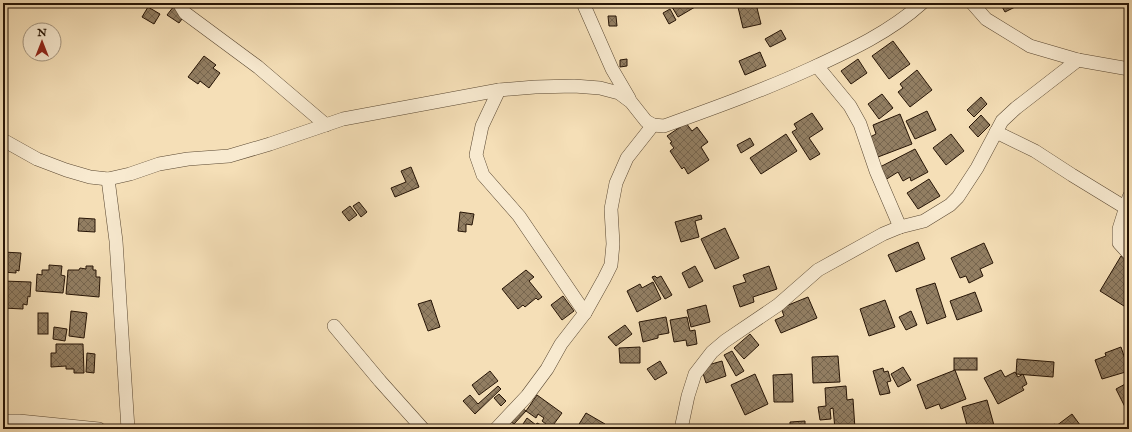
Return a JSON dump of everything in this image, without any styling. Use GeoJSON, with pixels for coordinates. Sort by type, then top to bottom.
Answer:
{"type":"FeatureCollection","features":[{"type":"Feature","properties":{"kind":"street"},"geometry":{"type":"LineString","coordinates":[[179,3],[185,13],[258,67],[326,125]]}},
{"type":"Feature","properties":{"kind":"street"},"geometry":{"type":"LineString","coordinates":[[583,3],[612,69],[631,102],[646,121],[653,125],[664,126],[774,84],[857,48],[910,15],[922,3]]}},
{"type":"Feature","properties":{"kind":"street"},"geometry":{"type":"LineString","coordinates":[[972,3],[986,19],[1030,46],[1078,60],[1129,69]]}},
{"type":"Feature","properties":{"kind":"street"},"geometry":{"type":"LineString","coordinates":[[681,429],[688,396],[695,374],[712,352],[725,341],[778,305],[818,270],[883,234],[900,227],[924,221],[950,205],[958,197],[977,168],[1002,121],[1016,108],[1078,60]]}},
{"type":"Feature","properties":{"kind":"street"},"geometry":{"type":"LineString","coordinates":[[817,66],[850,106],[860,124],[876,171],[900,227]]}},
{"type":"Feature","properties":{"kind":"street"},"geometry":{"type":"LineString","coordinates":[[3,140],[37,159],[66,170],[90,177],[108,179],[130,174],[159,164],[188,159],[229,156],[343,120],[499,90],[574,86],[600,88],[619,93],[631,102]]}},
{"type":"Feature","properties":{"kind":"street"},"geometry":{"type":"LineString","coordinates":[[499,90],[482,126],[476,155],[483,176],[519,216],[585,313]]}},
{"type":"Feature","properties":{"kind":"street"},"geometry":{"type":"LineString","coordinates":[[496,429],[527,396],[547,369],[561,344],[585,313],[611,265],[613,244],[612,209],[616,183],[627,158],[653,125]]}},
{"type":"Feature","properties":{"kind":"street"},"geometry":{"type":"LineString","coordinates":[[996,132],[1034,150],[1072,176],[1127,203],[1120,229],[1120,243],[1129,254]]}},
{"type":"Feature","properties":{"kind":"street"},"geometry":{"type":"LineString","coordinates":[[108,179],[116,241],[128,429]]}},
{"type":"Feature","properties":{"kind":"street"},"geometry":{"type":"LineString","coordinates":[[334,326],[423,429]]}},
{"type":"Feature","properties":{"kind":"street"},"geometry":{"type":"LineString","coordinates":[[3,421],[19,421],[99,429]]}},
{"type":"Feature","properties":{"kind":"building"},"geometry":{"type":"Polygon","coordinates":[[[679,3],[693,3],[695,7],[678,17],[672,7],[679,3]]]}},
{"type":"Feature","properties":{"kind":"building"},"geometry":{"type":"Polygon","coordinates":[[[737,3],[767,3],[767,5],[757,8],[761,24],[743,28],[737,3]]]}},
{"type":"Feature","properties":{"kind":"building"},"geometry":{"type":"Polygon","coordinates":[[[1000,3],[1015,3],[1017,6],[1005,12],[1000,3]]]}},
{"type":"Feature","properties":{"kind":"building"},"geometry":{"type":"Polygon","coordinates":[[[174,6],[185,15],[179,23],[167,15],[174,6]]]}},
{"type":"Feature","properties":{"kind":"building"},"geometry":{"type":"Polygon","coordinates":[[[148,7],[160,14],[154,24],[142,17],[148,7]]]}},
{"type":"Feature","properties":{"kind":"building"},"geometry":{"type":"Polygon","coordinates":[[[670,9],[676,20],[669,24],[663,13],[670,9]]]}},
{"type":"Feature","properties":{"kind":"building"},"geometry":{"type":"Polygon","coordinates":[[[608,16],[616,16],[617,26],[609,26],[608,16]]]}},
{"type":"Feature","properties":{"kind":"building"},"geometry":{"type":"Polygon","coordinates":[[[781,30],[786,39],[770,47],[765,39],[781,30]]]}},
{"type":"Feature","properties":{"kind":"building"},"geometry":{"type":"Polygon","coordinates":[[[893,41],[910,64],[889,79],[872,56],[893,41]]]}},
{"type":"Feature","properties":{"kind":"building"},"geometry":{"type":"Polygon","coordinates":[[[760,52],[766,66],[745,75],[739,61],[760,52]]]}},
{"type":"Feature","properties":{"kind":"building"},"geometry":{"type":"Polygon","coordinates":[[[204,56],[216,65],[213,68],[220,73],[209,88],[200,81],[198,84],[188,77],[204,56]]]}},
{"type":"Feature","properties":{"kind":"building"},"geometry":{"type":"Polygon","coordinates":[[[627,59],[627,66],[620,67],[620,60],[627,59]]]}},
{"type":"Feature","properties":{"kind":"building"},"geometry":{"type":"Polygon","coordinates":[[[858,59],[867,73],[851,84],[841,71],[858,59]]]}},
{"type":"Feature","properties":{"kind":"building"},"geometry":{"type":"Polygon","coordinates":[[[917,70],[932,90],[910,107],[898,92],[903,88],[900,84],[917,70]]]}},
{"type":"Feature","properties":{"kind":"building"},"geometry":{"type":"Polygon","coordinates":[[[882,94],[893,108],[879,119],[868,104],[882,94]]]}},
{"type":"Feature","properties":{"kind":"building"},"geometry":{"type":"Polygon","coordinates":[[[981,97],[987,104],[974,117],[967,110],[981,97]]]}},
{"type":"Feature","properties":{"kind":"building"},"geometry":{"type":"Polygon","coordinates":[[[927,111],[936,130],[915,139],[906,121],[927,111]]]}},
{"type":"Feature","properties":{"kind":"building"},"geometry":{"type":"Polygon","coordinates":[[[812,113],[823,129],[809,138],[820,154],[810,160],[792,132],[797,129],[794,124],[812,113]]]}},
{"type":"Feature","properties":{"kind":"building"},"geometry":{"type":"Polygon","coordinates":[[[900,114],[912,144],[878,157],[870,137],[876,134],[873,125],[900,114]]]}},
{"type":"Feature","properties":{"kind":"building"},"geometry":{"type":"Polygon","coordinates":[[[981,115],[990,125],[978,137],[969,127],[981,115]]]}},
{"type":"Feature","properties":{"kind":"building"},"geometry":{"type":"Polygon","coordinates":[[[686,123],[692,131],[697,127],[708,142],[701,147],[709,160],[688,174],[684,167],[682,169],[670,151],[674,148],[670,143],[672,142],[667,136],[686,123]]]}},
{"type":"Feature","properties":{"kind":"building"},"geometry":{"type":"Polygon","coordinates":[[[786,134],[797,151],[761,174],[750,158],[786,134]]]}},
{"type":"Feature","properties":{"kind":"building"},"geometry":{"type":"Polygon","coordinates":[[[951,134],[964,151],[946,165],[933,148],[951,134]]]}},
{"type":"Feature","properties":{"kind":"building"},"geometry":{"type":"Polygon","coordinates":[[[750,138],[754,145],[741,153],[737,145],[750,138]]]}},
{"type":"Feature","properties":{"kind":"building"},"geometry":{"type":"Polygon","coordinates":[[[915,149],[928,172],[911,181],[910,177],[903,181],[898,172],[885,180],[878,168],[915,149]]]}},
{"type":"Feature","properties":{"kind":"building"},"geometry":{"type":"Polygon","coordinates":[[[411,167],[419,187],[395,197],[391,188],[406,182],[401,171],[411,167]]]}},
{"type":"Feature","properties":{"kind":"building"},"geometry":{"type":"Polygon","coordinates":[[[929,179],[940,196],[918,209],[907,193],[929,179]]]}},
{"type":"Feature","properties":{"kind":"building"},"geometry":{"type":"Polygon","coordinates":[[[359,202],[367,212],[361,217],[353,206],[359,202]]]}},
{"type":"Feature","properties":{"kind":"building"},"geometry":{"type":"Polygon","coordinates":[[[350,206],[357,215],[349,221],[342,212],[350,206]]]}},
{"type":"Feature","properties":{"kind":"building"},"geometry":{"type":"Polygon","coordinates":[[[460,212],[474,214],[472,225],[466,224],[466,232],[458,231],[460,212]]]}},
{"type":"Feature","properties":{"kind":"building"},"geometry":{"type":"Polygon","coordinates":[[[701,215],[702,219],[695,221],[699,237],[681,242],[675,222],[701,215]]]}},
{"type":"Feature","properties":{"kind":"building"},"geometry":{"type":"Polygon","coordinates":[[[79,218],[95,219],[95,232],[78,231],[79,218]]]}},
{"type":"Feature","properties":{"kind":"building"},"geometry":{"type":"Polygon","coordinates":[[[725,228],[739,258],[715,269],[701,239],[725,228]]]}},
{"type":"Feature","properties":{"kind":"building"},"geometry":{"type":"Polygon","coordinates":[[[918,242],[925,259],[896,272],[888,255],[918,242]]]}},
{"type":"Feature","properties":{"kind":"building"},"geometry":{"type":"Polygon","coordinates":[[[984,243],[993,263],[980,269],[983,276],[969,283],[966,276],[960,278],[951,258],[984,243]]]}},
{"type":"Feature","properties":{"kind":"building"},"geometry":{"type":"Polygon","coordinates":[[[3,252],[21,253],[19,271],[16,270],[16,273],[3,272],[3,252]]]}},
{"type":"Feature","properties":{"kind":"building"},"geometry":{"type":"Polygon","coordinates":[[[1121,256],[1129,261],[1129,297],[1124,306],[1100,291],[1121,256]]]}},
{"type":"Feature","properties":{"kind":"building"},"geometry":{"type":"Polygon","coordinates":[[[49,265],[62,266],[61,275],[65,276],[63,293],[36,291],[37,274],[42,275],[42,270],[49,270],[49,265]]]}},
{"type":"Feature","properties":{"kind":"building"},"geometry":{"type":"Polygon","coordinates":[[[86,266],[93,266],[93,270],[96,270],[96,277],[100,277],[99,297],[66,294],[68,270],[79,270],[80,268],[86,269],[86,266]]]}},
{"type":"Feature","properties":{"kind":"building"},"geometry":{"type":"Polygon","coordinates":[[[695,266],[703,281],[689,288],[682,273],[695,266]]]}},
{"type":"Feature","properties":{"kind":"building"},"geometry":{"type":"Polygon","coordinates":[[[769,266],[777,289],[753,297],[754,302],[740,307],[733,286],[746,282],[743,275],[769,266]]]}},
{"type":"Feature","properties":{"kind":"building"},"geometry":{"type":"Polygon","coordinates":[[[526,270],[534,277],[529,281],[542,297],[538,300],[536,298],[525,307],[523,305],[518,309],[502,289],[526,270]]]}},
{"type":"Feature","properties":{"kind":"building"},"geometry":{"type":"Polygon","coordinates":[[[655,276],[657,278],[661,276],[672,295],[665,299],[652,277],[655,276]]]}},
{"type":"Feature","properties":{"kind":"building"},"geometry":{"type":"Polygon","coordinates":[[[3,281],[31,282],[30,297],[28,296],[27,305],[23,304],[23,309],[3,308],[3,281]]]}},
{"type":"Feature","properties":{"kind":"building"},"geometry":{"type":"Polygon","coordinates":[[[653,282],[661,299],[637,312],[627,291],[640,284],[642,288],[653,282]]]}},
{"type":"Feature","properties":{"kind":"building"},"geometry":{"type":"Polygon","coordinates":[[[935,283],[946,317],[927,324],[916,289],[935,283]]]}},
{"type":"Feature","properties":{"kind":"building"},"geometry":{"type":"Polygon","coordinates":[[[975,292],[982,311],[957,320],[950,301],[975,292]]]}},
{"type":"Feature","properties":{"kind":"building"},"geometry":{"type":"Polygon","coordinates":[[[563,296],[574,311],[562,320],[551,305],[563,296]]]}},
{"type":"Feature","properties":{"kind":"building"},"geometry":{"type":"Polygon","coordinates":[[[808,297],[817,318],[781,333],[775,320],[784,316],[781,308],[808,297]]]}},
{"type":"Feature","properties":{"kind":"building"},"geometry":{"type":"Polygon","coordinates":[[[431,300],[440,327],[428,331],[418,304],[431,300]]]}},
{"type":"Feature","properties":{"kind":"building"},"geometry":{"type":"Polygon","coordinates":[[[885,300],[895,327],[869,336],[860,309],[885,300]]]}},
{"type":"Feature","properties":{"kind":"building"},"geometry":{"type":"Polygon","coordinates":[[[706,305],[710,322],[691,327],[687,310],[706,305]]]}},
{"type":"Feature","properties":{"kind":"building"},"geometry":{"type":"Polygon","coordinates":[[[71,311],[87,313],[84,338],[69,336],[71,311]]]}},
{"type":"Feature","properties":{"kind":"building"},"geometry":{"type":"Polygon","coordinates":[[[911,311],[917,325],[906,330],[899,317],[911,311]]]}},
{"type":"Feature","properties":{"kind":"building"},"geometry":{"type":"Polygon","coordinates":[[[38,313],[48,313],[48,334],[38,334],[38,313]]]}},
{"type":"Feature","properties":{"kind":"building"},"geometry":{"type":"Polygon","coordinates":[[[666,317],[669,333],[658,335],[658,338],[643,342],[639,322],[666,317]]]}},
{"type":"Feature","properties":{"kind":"building"},"geometry":{"type":"Polygon","coordinates":[[[687,317],[690,331],[695,330],[697,344],[687,346],[686,340],[674,342],[670,320],[687,317]]]}},
{"type":"Feature","properties":{"kind":"building"},"geometry":{"type":"Polygon","coordinates":[[[625,325],[632,334],[616,346],[608,337],[625,325]]]}},
{"type":"Feature","properties":{"kind":"building"},"geometry":{"type":"Polygon","coordinates":[[[54,327],[67,329],[65,341],[53,339],[54,327]]]}},
{"type":"Feature","properties":{"kind":"building"},"geometry":{"type":"Polygon","coordinates":[[[750,334],[759,345],[744,359],[734,348],[750,334]]]}},
{"type":"Feature","properties":{"kind":"building"},"geometry":{"type":"Polygon","coordinates":[[[56,344],[83,344],[84,373],[74,373],[74,369],[66,369],[66,366],[51,367],[51,353],[56,353],[56,344]]]}},
{"type":"Feature","properties":{"kind":"building"},"geometry":{"type":"Polygon","coordinates":[[[640,347],[640,363],[620,363],[619,348],[640,347]]]}},
{"type":"Feature","properties":{"kind":"building"},"geometry":{"type":"Polygon","coordinates":[[[1121,347],[1129,371],[1102,379],[1095,360],[1106,356],[1105,353],[1121,347]]]}},
{"type":"Feature","properties":{"kind":"building"},"geometry":{"type":"Polygon","coordinates":[[[732,351],[744,371],[736,376],[724,355],[732,351]]]}},
{"type":"Feature","properties":{"kind":"building"},"geometry":{"type":"Polygon","coordinates":[[[87,353],[95,354],[94,373],[86,372],[87,353]]]}},
{"type":"Feature","properties":{"kind":"building"},"geometry":{"type":"Polygon","coordinates":[[[838,356],[840,382],[813,383],[812,357],[838,356]]]}},
{"type":"Feature","properties":{"kind":"building"},"geometry":{"type":"Polygon","coordinates":[[[954,358],[977,358],[977,370],[954,370],[954,358]]]}},
{"type":"Feature","properties":{"kind":"building"},"geometry":{"type":"Polygon","coordinates":[[[1017,359],[1054,362],[1053,377],[1016,374],[1017,359]]]}},
{"type":"Feature","properties":{"kind":"building"},"geometry":{"type":"Polygon","coordinates":[[[660,361],[667,373],[655,380],[647,369],[660,361]]]}},
{"type":"Feature","properties":{"kind":"building"},"geometry":{"type":"Polygon","coordinates":[[[722,361],[726,376],[706,383],[701,367],[722,361]]]}},
{"type":"Feature","properties":{"kind":"building"},"geometry":{"type":"Polygon","coordinates":[[[903,367],[911,380],[898,387],[891,374],[903,367]]]}},
{"type":"Feature","properties":{"kind":"building"},"geometry":{"type":"Polygon","coordinates":[[[883,368],[884,372],[888,371],[891,381],[887,382],[890,393],[880,395],[873,371],[883,368]]]}},
{"type":"Feature","properties":{"kind":"building"},"geometry":{"type":"Polygon","coordinates":[[[955,370],[966,399],[941,409],[939,404],[926,409],[917,385],[955,370]]]}},
{"type":"Feature","properties":{"kind":"building"},"geometry":{"type":"Polygon","coordinates":[[[1001,370],[1005,377],[1015,372],[1018,377],[1023,374],[1027,384],[1022,387],[1024,390],[998,404],[984,378],[1001,370]]]}},
{"type":"Feature","properties":{"kind":"building"},"geometry":{"type":"Polygon","coordinates":[[[490,371],[498,381],[479,395],[472,385],[490,371]]]}},
{"type":"Feature","properties":{"kind":"building"},"geometry":{"type":"Polygon","coordinates":[[[755,374],[768,404],[745,415],[731,385],[755,374]]]}},
{"type":"Feature","properties":{"kind":"building"},"geometry":{"type":"Polygon","coordinates":[[[792,374],[793,402],[774,402],[773,375],[792,374]]]}},
{"type":"Feature","properties":{"kind":"building"},"geometry":{"type":"Polygon","coordinates":[[[1129,382],[1129,405],[1125,407],[1116,389],[1129,382]]]}},
{"type":"Feature","properties":{"kind":"building"},"geometry":{"type":"Polygon","coordinates":[[[498,386],[501,389],[475,414],[463,401],[470,395],[478,404],[498,386]]]}},
{"type":"Feature","properties":{"kind":"building"},"geometry":{"type":"Polygon","coordinates":[[[846,386],[847,400],[853,399],[855,429],[835,429],[833,408],[830,409],[831,419],[820,420],[818,407],[826,406],[825,388],[846,386]]]}},
{"type":"Feature","properties":{"kind":"building"},"geometry":{"type":"Polygon","coordinates":[[[499,394],[506,401],[501,406],[494,398],[499,394]]]}},
{"type":"Feature","properties":{"kind":"building"},"geometry":{"type":"Polygon","coordinates":[[[537,395],[562,413],[551,428],[542,421],[544,418],[538,414],[536,418],[526,411],[537,395]]]}},
{"type":"Feature","properties":{"kind":"building"},"geometry":{"type":"Polygon","coordinates":[[[987,400],[995,429],[968,429],[962,407],[987,400]]]}},
{"type":"Feature","properties":{"kind":"building"},"geometry":{"type":"Polygon","coordinates":[[[522,408],[526,411],[514,424],[510,421],[522,408]]]}},
{"type":"Feature","properties":{"kind":"building"},"geometry":{"type":"Polygon","coordinates":[[[586,413],[605,424],[602,429],[576,429],[586,413]]]}},
{"type":"Feature","properties":{"kind":"building"},"geometry":{"type":"Polygon","coordinates":[[[1072,414],[1083,429],[1047,429],[1055,424],[1056,426],[1072,414]]]}},
{"type":"Feature","properties":{"kind":"building"},"geometry":{"type":"Polygon","coordinates":[[[527,418],[536,425],[537,423],[541,425],[538,429],[529,429],[523,424],[527,418]]]}},
{"type":"Feature","properties":{"kind":"building"},"geometry":{"type":"Polygon","coordinates":[[[805,421],[805,429],[790,429],[790,422],[805,421]]]}}]}
